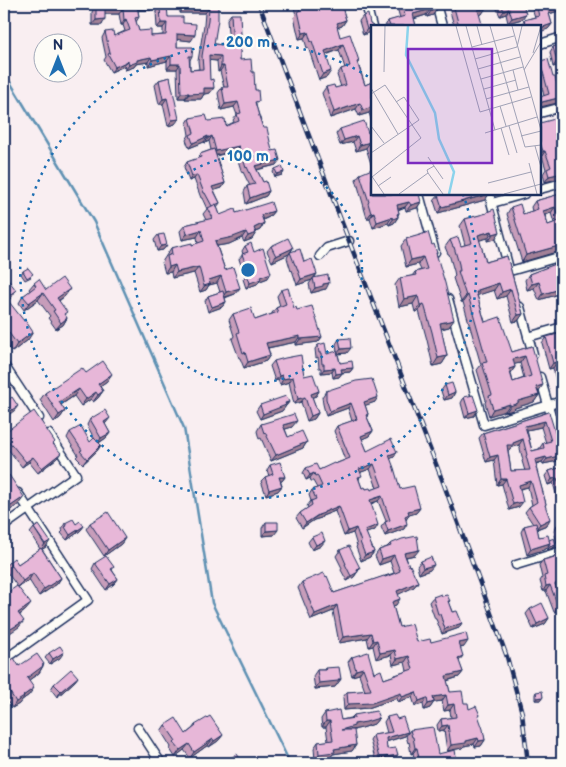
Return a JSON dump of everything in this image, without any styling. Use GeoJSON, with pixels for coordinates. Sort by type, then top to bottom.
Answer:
{"type":"FeatureCollection","features":[{"type":"Feature","properties":{"kind":"street"},"geometry":{"type":"LineString","coordinates":[[366,4],[372,25]]}},
{"type":"Feature","properties":{"kind":"street"},"geometry":{"type":"LineString","coordinates":[[436,4],[442,25]]}},
{"type":"Feature","properties":{"kind":"street"},"geometry":{"type":"LineString","coordinates":[[541,44],[562,38]]}},
{"type":"Feature","properties":{"kind":"street"},"geometry":{"type":"LineString","coordinates":[[541,113],[562,107]]}},
{"type":"Feature","properties":{"kind":"street"},"geometry":{"type":"LineString","coordinates":[[541,189],[562,183]]}},
{"type":"Feature","properties":{"kind":"street"},"geometry":{"type":"LineString","coordinates":[[419,195],[437,258]]}},
{"type":"Feature","properties":{"kind":"street"},"geometry":{"type":"LineString","coordinates":[[489,195],[513,280]]}},
{"type":"Feature","properties":{"kind":"street"},"geometry":{"type":"LineString","coordinates":[[492,203],[520,195]]}},
{"type":"Feature","properties":{"kind":"street"},"geometry":{"type":"LineString","coordinates":[[320,256],[327,248],[349,241]]}},
{"type":"Feature","properties":{"kind":"street"},"geometry":{"type":"LineString","coordinates":[[510,271],[562,256]]}},
{"type":"Feature","properties":{"kind":"street"},"geometry":{"type":"LineString","coordinates":[[447,296],[484,425],[562,401]]}},
{"type":"Feature","properties":{"kind":"street"},"geometry":{"type":"LineString","coordinates":[[518,299],[535,362]]}},
{"type":"Feature","properties":{"kind":"street"},"geometry":{"type":"LineString","coordinates":[[528,337],[562,327]]}},
{"type":"Feature","properties":{"kind":"street"},"geometry":{"type":"LineString","coordinates":[[4,365],[76,475],[4,526]]}},
{"type":"Feature","properties":{"kind":"street"},"geometry":{"type":"LineString","coordinates":[[538,371],[562,454]]}},
{"type":"Feature","properties":{"kind":"street"},"geometry":{"type":"LineString","coordinates":[[4,660],[88,600],[14,487]]}},
{"type":"Feature","properties":{"kind":"street"},"geometry":{"type":"LineString","coordinates":[[516,565],[562,551]]}},
{"type":"Feature","properties":{"kind":"street"},"geometry":{"type":"LineString","coordinates":[[138,728],[161,763]]}},
{"type":"Feature","properties":{"kind":"building"},"geometry":{"type":"Polygon","coordinates":[[[97,4],[154,4],[137,5],[139,17],[135,18],[139,31],[151,30],[151,36],[166,35],[167,23],[161,23],[160,6],[167,6],[168,17],[183,17],[183,23],[196,24],[195,35],[177,34],[177,47],[193,47],[192,56],[189,56],[190,70],[203,69],[202,56],[209,8],[184,8],[184,4],[218,4],[218,20],[214,44],[233,46],[231,14],[240,14],[240,60],[251,59],[255,90],[258,90],[259,101],[255,102],[259,116],[263,128],[267,128],[272,151],[277,150],[280,160],[255,166],[263,182],[266,181],[269,191],[250,198],[247,186],[255,184],[246,168],[239,146],[216,151],[212,136],[193,143],[190,135],[194,133],[190,118],[206,115],[208,121],[225,119],[226,126],[239,121],[237,114],[241,113],[238,102],[225,104],[222,87],[228,87],[224,66],[221,66],[221,56],[209,55],[210,80],[213,79],[214,88],[204,88],[204,93],[181,93],[180,64],[171,64],[171,56],[152,60],[151,57],[137,60],[137,62],[129,65],[128,61],[115,67],[108,54],[110,53],[105,32],[113,31],[114,36],[130,30],[126,19],[124,20],[123,8],[105,8],[105,19],[96,20],[97,4]]]}},
{"type":"Feature","properties":{"kind":"building"},"geometry":{"type":"Polygon","coordinates":[[[298,4],[311,4],[313,9],[330,4],[341,4],[346,20],[337,23],[340,37],[350,34],[365,85],[371,82],[371,107],[363,110],[360,103],[334,112],[326,87],[334,85],[335,88],[346,85],[341,69],[350,66],[343,44],[325,51],[331,71],[323,74],[308,32],[303,33],[298,11],[300,11],[298,4]]]}},
{"type":"Feature","properties":{"kind":"building"},"geometry":{"type":"Polygon","coordinates":[[[402,4],[436,4],[437,9],[413,14],[416,25],[390,25],[388,21],[405,16],[402,4]]]}},
{"type":"Feature","properties":{"kind":"building"},"geometry":{"type":"Polygon","coordinates":[[[453,4],[484,4],[486,8],[478,10],[482,24],[459,25],[453,4]]]}},
{"type":"Feature","properties":{"kind":"building"},"geometry":{"type":"Polygon","coordinates":[[[501,4],[523,4],[526,14],[512,18],[509,9],[504,11],[501,4]]]}},
{"type":"Feature","properties":{"kind":"building"},"geometry":{"type":"Polygon","coordinates":[[[536,4],[562,4],[562,6],[548,10],[552,24],[541,28],[541,25],[526,25],[524,20],[539,16],[536,4]]]}},
{"type":"Feature","properties":{"kind":"building"},"geometry":{"type":"Polygon","coordinates":[[[368,14],[371,28],[367,29],[363,16],[368,14]]]}},
{"type":"Feature","properties":{"kind":"building"},"geometry":{"type":"Polygon","coordinates":[[[562,44],[562,60],[557,61],[553,47],[562,44]]]}},
{"type":"Feature","properties":{"kind":"building"},"geometry":{"type":"Polygon","coordinates":[[[548,59],[559,91],[562,90],[562,97],[541,103],[541,97],[549,94],[541,61],[548,59]]]}},
{"type":"Feature","properties":{"kind":"building"},"geometry":{"type":"Polygon","coordinates":[[[170,77],[179,119],[172,120],[167,98],[163,99],[159,80],[170,77]]]}},
{"type":"Feature","properties":{"kind":"building"},"geometry":{"type":"Polygon","coordinates":[[[562,117],[562,131],[555,134],[559,147],[562,146],[562,173],[549,176],[547,169],[551,167],[541,146],[541,123],[562,117]]]}},
{"type":"Feature","properties":{"kind":"building"},"geometry":{"type":"Polygon","coordinates":[[[364,121],[368,133],[371,132],[371,145],[370,142],[360,145],[357,136],[344,140],[340,129],[364,121]]]}},
{"type":"Feature","properties":{"kind":"building"},"geometry":{"type":"Polygon","coordinates":[[[214,149],[225,183],[212,187],[220,203],[212,206],[204,193],[197,175],[192,176],[187,162],[201,157],[200,154],[214,149]]]}},
{"type":"Feature","properties":{"kind":"building"},"geometry":{"type":"Polygon","coordinates":[[[282,166],[284,172],[277,174],[275,169],[282,166]]]}},
{"type":"Feature","properties":{"kind":"building"},"geometry":{"type":"Polygon","coordinates":[[[371,169],[371,195],[419,195],[421,202],[411,205],[409,202],[397,205],[398,217],[377,222],[374,212],[371,213],[360,174],[371,169]]]}},
{"type":"Feature","properties":{"kind":"building"},"geometry":{"type":"Polygon","coordinates":[[[560,194],[562,202],[562,245],[526,255],[511,207],[520,204],[523,214],[538,209],[535,201],[560,194]],[[555,207],[543,211],[548,225],[559,221],[555,207]]]}},
{"type":"Feature","properties":{"kind":"building"},"geometry":{"type":"Polygon","coordinates":[[[438,195],[484,195],[442,207],[438,195]]]}},
{"type":"Feature","properties":{"kind":"building"},"geometry":{"type":"Polygon","coordinates":[[[271,202],[274,211],[261,215],[264,223],[254,228],[256,233],[248,236],[246,232],[215,241],[225,270],[233,267],[240,288],[226,292],[221,276],[209,280],[210,284],[204,286],[199,267],[177,272],[175,265],[169,267],[167,256],[172,254],[171,248],[204,241],[201,230],[187,234],[185,225],[213,218],[208,208],[216,204],[220,215],[235,209],[236,213],[271,202]]]}},
{"type":"Feature","properties":{"kind":"building"},"geometry":{"type":"Polygon","coordinates":[[[494,209],[500,232],[493,234],[492,231],[478,235],[486,262],[507,256],[523,314],[518,315],[511,289],[502,292],[499,283],[476,292],[485,322],[500,317],[512,352],[532,346],[543,385],[536,387],[539,395],[518,401],[518,403],[510,406],[510,404],[493,409],[489,396],[492,395],[482,363],[487,362],[468,295],[466,296],[458,271],[460,271],[459,264],[454,247],[450,240],[458,237],[461,246],[472,243],[465,219],[494,209]],[[525,356],[513,359],[515,367],[509,369],[513,382],[531,376],[525,356]]]}},
{"type":"Feature","properties":{"kind":"building"},"geometry":{"type":"Polygon","coordinates":[[[428,232],[437,253],[454,320],[440,323],[447,356],[438,358],[424,304],[420,305],[418,296],[404,299],[400,278],[416,275],[415,272],[427,269],[423,257],[411,260],[406,239],[428,232]]]}},
{"type":"Feature","properties":{"kind":"building"},"geometry":{"type":"Polygon","coordinates":[[[164,234],[167,245],[161,246],[158,235],[164,234]]]}},
{"type":"Feature","properties":{"kind":"building"},"geometry":{"type":"Polygon","coordinates":[[[288,238],[293,248],[276,256],[271,246],[288,238]]]}},
{"type":"Feature","properties":{"kind":"building"},"geometry":{"type":"Polygon","coordinates":[[[251,243],[254,252],[263,248],[271,273],[250,283],[247,274],[249,273],[242,254],[248,252],[245,246],[251,243]]]}},
{"type":"Feature","properties":{"kind":"building"},"geometry":{"type":"Polygon","coordinates":[[[300,249],[304,262],[312,259],[317,274],[301,279],[290,252],[300,249]]]}},
{"type":"Feature","properties":{"kind":"building"},"geometry":{"type":"Polygon","coordinates":[[[562,262],[562,296],[560,289],[543,294],[539,282],[532,284],[529,274],[562,262]]]}},
{"type":"Feature","properties":{"kind":"building"},"geometry":{"type":"Polygon","coordinates":[[[28,268],[33,274],[27,278],[23,271],[28,268]]]}},
{"type":"Feature","properties":{"kind":"building"},"geometry":{"type":"Polygon","coordinates":[[[328,275],[329,283],[315,288],[313,278],[328,275]]]}},
{"type":"Feature","properties":{"kind":"building"},"geometry":{"type":"Polygon","coordinates":[[[6,277],[16,290],[6,298],[33,332],[17,344],[4,326],[4,279],[6,277]]]}},
{"type":"Feature","properties":{"kind":"building"},"geometry":{"type":"Polygon","coordinates":[[[62,278],[70,289],[57,298],[67,312],[64,314],[67,318],[61,323],[53,311],[55,310],[43,293],[29,303],[23,296],[36,286],[34,283],[39,279],[46,290],[62,278]]]}},
{"type":"Feature","properties":{"kind":"building"},"geometry":{"type":"Polygon","coordinates":[[[288,288],[294,308],[296,307],[297,310],[312,306],[322,337],[300,339],[300,336],[266,343],[270,355],[248,362],[245,352],[243,353],[233,314],[251,308],[255,320],[278,312],[276,308],[286,304],[281,290],[288,288]]]}},
{"type":"Feature","properties":{"kind":"building"},"geometry":{"type":"Polygon","coordinates":[[[223,291],[226,302],[212,307],[208,296],[223,291]]]}},
{"type":"Feature","properties":{"kind":"building"},"geometry":{"type":"Polygon","coordinates":[[[562,333],[562,381],[557,362],[553,363],[546,337],[562,333]]]}},
{"type":"Feature","properties":{"kind":"building"},"geometry":{"type":"Polygon","coordinates":[[[350,338],[351,348],[341,349],[339,339],[350,338]]]}},
{"type":"Feature","properties":{"kind":"building"},"geometry":{"type":"Polygon","coordinates":[[[325,343],[327,354],[337,351],[340,363],[352,361],[353,368],[341,369],[342,373],[336,374],[335,368],[324,369],[318,345],[325,343]]]}},
{"type":"Feature","properties":{"kind":"building"},"geometry":{"type":"Polygon","coordinates":[[[301,355],[304,376],[313,374],[319,391],[311,394],[318,413],[311,416],[305,397],[298,399],[293,377],[283,379],[282,375],[279,376],[274,361],[301,355]]]}},
{"type":"Feature","properties":{"kind":"building"},"geometry":{"type":"Polygon","coordinates":[[[103,361],[112,374],[98,384],[103,391],[98,395],[96,392],[86,399],[79,389],[59,402],[65,411],[59,415],[45,393],[82,368],[86,373],[103,361]]]}},
{"type":"Feature","properties":{"kind":"building"},"geometry":{"type":"Polygon","coordinates":[[[372,379],[378,397],[364,402],[368,414],[366,415],[373,431],[361,436],[367,451],[391,439],[397,452],[389,455],[400,489],[414,486],[420,508],[408,511],[409,514],[405,516],[407,524],[388,531],[385,522],[390,520],[382,496],[370,500],[378,525],[365,530],[374,552],[365,555],[356,528],[348,531],[339,506],[318,515],[306,523],[300,513],[312,505],[311,501],[316,499],[312,490],[322,486],[317,475],[315,476],[314,473],[310,475],[306,468],[316,464],[319,470],[350,458],[337,426],[357,419],[351,403],[330,411],[326,399],[326,391],[356,381],[372,379]],[[374,464],[359,469],[362,476],[358,477],[362,488],[370,488],[371,490],[382,486],[374,464]]]}},
{"type":"Feature","properties":{"kind":"building"},"geometry":{"type":"Polygon","coordinates":[[[452,383],[455,392],[448,395],[445,385],[452,383]]]}},
{"type":"Feature","properties":{"kind":"building"},"geometry":{"type":"Polygon","coordinates":[[[473,395],[478,410],[469,413],[464,397],[473,395]]]}},
{"type":"Feature","properties":{"kind":"building"},"geometry":{"type":"Polygon","coordinates":[[[286,396],[289,402],[285,403],[286,405],[263,414],[260,405],[286,396]]]}},
{"type":"Feature","properties":{"kind":"building"},"geometry":{"type":"Polygon","coordinates":[[[12,397],[18,406],[4,415],[4,403],[12,397]]]}},
{"type":"Feature","properties":{"kind":"building"},"geometry":{"type":"Polygon","coordinates":[[[105,410],[110,418],[104,422],[110,433],[101,438],[90,419],[105,410]]]}},
{"type":"Feature","properties":{"kind":"building"},"geometry":{"type":"Polygon","coordinates":[[[34,411],[55,442],[53,444],[61,453],[42,468],[33,457],[26,462],[7,439],[4,440],[4,433],[34,411]]]}},
{"type":"Feature","properties":{"kind":"building"},"geometry":{"type":"Polygon","coordinates":[[[549,412],[562,455],[535,460],[550,519],[540,524],[529,507],[537,502],[531,481],[519,485],[523,502],[513,504],[506,479],[501,479],[498,455],[490,457],[483,433],[549,412]],[[545,421],[525,426],[532,451],[544,448],[543,443],[551,441],[545,421]],[[523,439],[513,443],[513,445],[507,445],[511,471],[530,470],[523,439]]]}},
{"type":"Feature","properties":{"kind":"building"},"geometry":{"type":"Polygon","coordinates":[[[294,414],[297,421],[283,425],[288,437],[302,431],[307,442],[276,455],[261,424],[294,414]]]}},
{"type":"Feature","properties":{"kind":"building"},"geometry":{"type":"Polygon","coordinates":[[[81,426],[90,442],[94,438],[101,445],[87,459],[80,451],[82,450],[70,432],[81,426]]]}},
{"type":"Feature","properties":{"kind":"building"},"geometry":{"type":"Polygon","coordinates":[[[280,462],[285,477],[279,477],[282,486],[269,490],[265,477],[273,474],[270,465],[280,462]]]}},
{"type":"Feature","properties":{"kind":"building"},"geometry":{"type":"Polygon","coordinates":[[[562,467],[562,496],[557,478],[552,479],[549,471],[562,467]]]}},
{"type":"Feature","properties":{"kind":"building"},"geometry":{"type":"Polygon","coordinates":[[[4,474],[6,477],[9,475],[24,497],[5,510],[7,512],[4,514],[4,474]]]}},
{"type":"Feature","properties":{"kind":"building"},"geometry":{"type":"Polygon","coordinates":[[[108,512],[125,538],[108,550],[90,523],[108,512]]]}},
{"type":"Feature","properties":{"kind":"building"},"geometry":{"type":"Polygon","coordinates":[[[73,519],[76,524],[80,521],[84,526],[70,535],[65,527],[67,526],[65,523],[73,519]]]}},
{"type":"Feature","properties":{"kind":"building"},"geometry":{"type":"Polygon","coordinates":[[[266,522],[278,522],[278,530],[266,531],[266,522]]]}},
{"type":"Feature","properties":{"kind":"building"},"geometry":{"type":"Polygon","coordinates":[[[536,523],[539,537],[548,535],[550,543],[531,549],[524,526],[536,523]]]}},
{"type":"Feature","properties":{"kind":"building"},"geometry":{"type":"Polygon","coordinates":[[[562,524],[562,537],[560,537],[557,525],[562,524]]]}},
{"type":"Feature","properties":{"kind":"building"},"geometry":{"type":"Polygon","coordinates":[[[39,525],[50,541],[45,544],[34,528],[39,525]]]}},
{"type":"Feature","properties":{"kind":"building"},"geometry":{"type":"Polygon","coordinates":[[[322,533],[325,541],[316,545],[312,537],[322,533]]]}},
{"type":"Feature","properties":{"kind":"building"},"geometry":{"type":"Polygon","coordinates":[[[417,536],[419,550],[404,553],[418,582],[397,591],[400,599],[392,602],[399,627],[412,624],[417,642],[430,639],[431,642],[466,633],[468,641],[459,643],[463,656],[458,658],[463,672],[446,676],[450,692],[462,691],[464,703],[468,703],[469,709],[476,706],[480,715],[478,715],[485,740],[479,741],[478,738],[466,741],[466,743],[451,745],[448,725],[442,726],[441,719],[456,717],[454,704],[448,705],[446,695],[433,697],[434,702],[428,704],[427,698],[419,701],[416,692],[402,697],[401,693],[372,703],[348,704],[347,692],[371,690],[363,668],[356,670],[352,657],[368,652],[374,673],[381,670],[384,679],[413,669],[409,656],[397,659],[395,650],[380,653],[377,640],[373,641],[371,633],[343,637],[337,605],[315,614],[302,582],[324,573],[334,593],[393,574],[400,571],[394,555],[382,559],[379,550],[391,546],[390,544],[402,539],[417,536]]]}},
{"type":"Feature","properties":{"kind":"building"},"geometry":{"type":"Polygon","coordinates":[[[554,538],[556,545],[549,547],[549,540],[554,538]]]}},
{"type":"Feature","properties":{"kind":"building"},"geometry":{"type":"Polygon","coordinates":[[[349,546],[360,568],[357,569],[358,572],[351,576],[340,550],[349,546]]]}},
{"type":"Feature","properties":{"kind":"building"},"geometry":{"type":"Polygon","coordinates":[[[41,548],[61,578],[44,589],[33,573],[23,581],[9,562],[14,558],[18,564],[41,548]]]}},
{"type":"Feature","properties":{"kind":"building"},"geometry":{"type":"Polygon","coordinates":[[[562,553],[562,566],[558,567],[561,582],[555,584],[562,602],[562,605],[558,606],[550,585],[546,586],[544,576],[547,575],[543,560],[562,553]]]}},
{"type":"Feature","properties":{"kind":"building"},"geometry":{"type":"Polygon","coordinates":[[[106,556],[114,567],[111,569],[118,579],[110,584],[95,563],[106,556]]]}},
{"type":"Feature","properties":{"kind":"building"},"geometry":{"type":"Polygon","coordinates":[[[431,557],[434,565],[423,568],[421,561],[431,557]]]}},
{"type":"Feature","properties":{"kind":"building"},"geometry":{"type":"Polygon","coordinates":[[[17,586],[31,604],[18,613],[24,621],[4,633],[4,595],[17,586]]]}},
{"type":"Feature","properties":{"kind":"building"},"geometry":{"type":"Polygon","coordinates":[[[441,594],[442,596],[447,595],[452,612],[457,611],[462,623],[445,629],[433,597],[441,594]]]}},
{"type":"Feature","properties":{"kind":"building"},"geometry":{"type":"Polygon","coordinates":[[[542,603],[549,618],[537,624],[530,609],[542,603]]]}},
{"type":"Feature","properties":{"kind":"building"},"geometry":{"type":"Polygon","coordinates":[[[60,646],[64,652],[53,659],[49,653],[60,646]]]}},
{"type":"Feature","properties":{"kind":"building"},"geometry":{"type":"Polygon","coordinates":[[[37,654],[44,664],[27,678],[34,688],[16,702],[4,683],[4,666],[14,658],[19,666],[37,654]]]}},
{"type":"Feature","properties":{"kind":"building"},"geometry":{"type":"Polygon","coordinates":[[[339,667],[341,679],[319,683],[317,670],[339,667]]]}},
{"type":"Feature","properties":{"kind":"building"},"geometry":{"type":"Polygon","coordinates":[[[71,669],[78,677],[61,691],[54,684],[71,669]]]}},
{"type":"Feature","properties":{"kind":"building"},"geometry":{"type":"Polygon","coordinates":[[[542,691],[543,697],[537,698],[536,692],[542,691]]]}},
{"type":"Feature","properties":{"kind":"building"},"geometry":{"type":"Polygon","coordinates":[[[339,710],[341,720],[354,718],[354,715],[376,711],[379,718],[354,724],[354,726],[341,730],[354,730],[356,745],[334,749],[335,752],[319,754],[318,742],[333,740],[330,721],[326,721],[325,713],[339,710]]]}},
{"type":"Feature","properties":{"kind":"building"},"geometry":{"type":"Polygon","coordinates":[[[395,715],[397,719],[403,717],[408,732],[386,738],[387,749],[396,748],[398,755],[379,758],[373,735],[392,732],[387,717],[395,715]]]}},
{"type":"Feature","properties":{"kind":"building"},"geometry":{"type":"Polygon","coordinates":[[[210,716],[223,735],[214,741],[213,739],[194,752],[189,744],[180,750],[174,743],[176,741],[165,725],[176,718],[186,734],[195,725],[210,716]]]}},
{"type":"Feature","properties":{"kind":"building"},"geometry":{"type":"Polygon","coordinates":[[[433,727],[438,754],[455,750],[457,762],[420,763],[410,730],[433,727]]]}},
{"type":"Feature","properties":{"kind":"building"},"geometry":{"type":"Polygon","coordinates":[[[237,754],[241,760],[237,763],[223,763],[237,754]]]}},
{"type":"Feature","properties":{"kind":"waterway"},"geometry":{"type":"LineString","coordinates":[[4,72],[94,222],[184,428],[212,603],[290,763]]}},
{"type":"Feature","properties":{"kind":"railway"},"geometry":{"type":"LineString","coordinates":[[259,4],[443,482],[507,657],[522,713],[528,763]]}}]}
